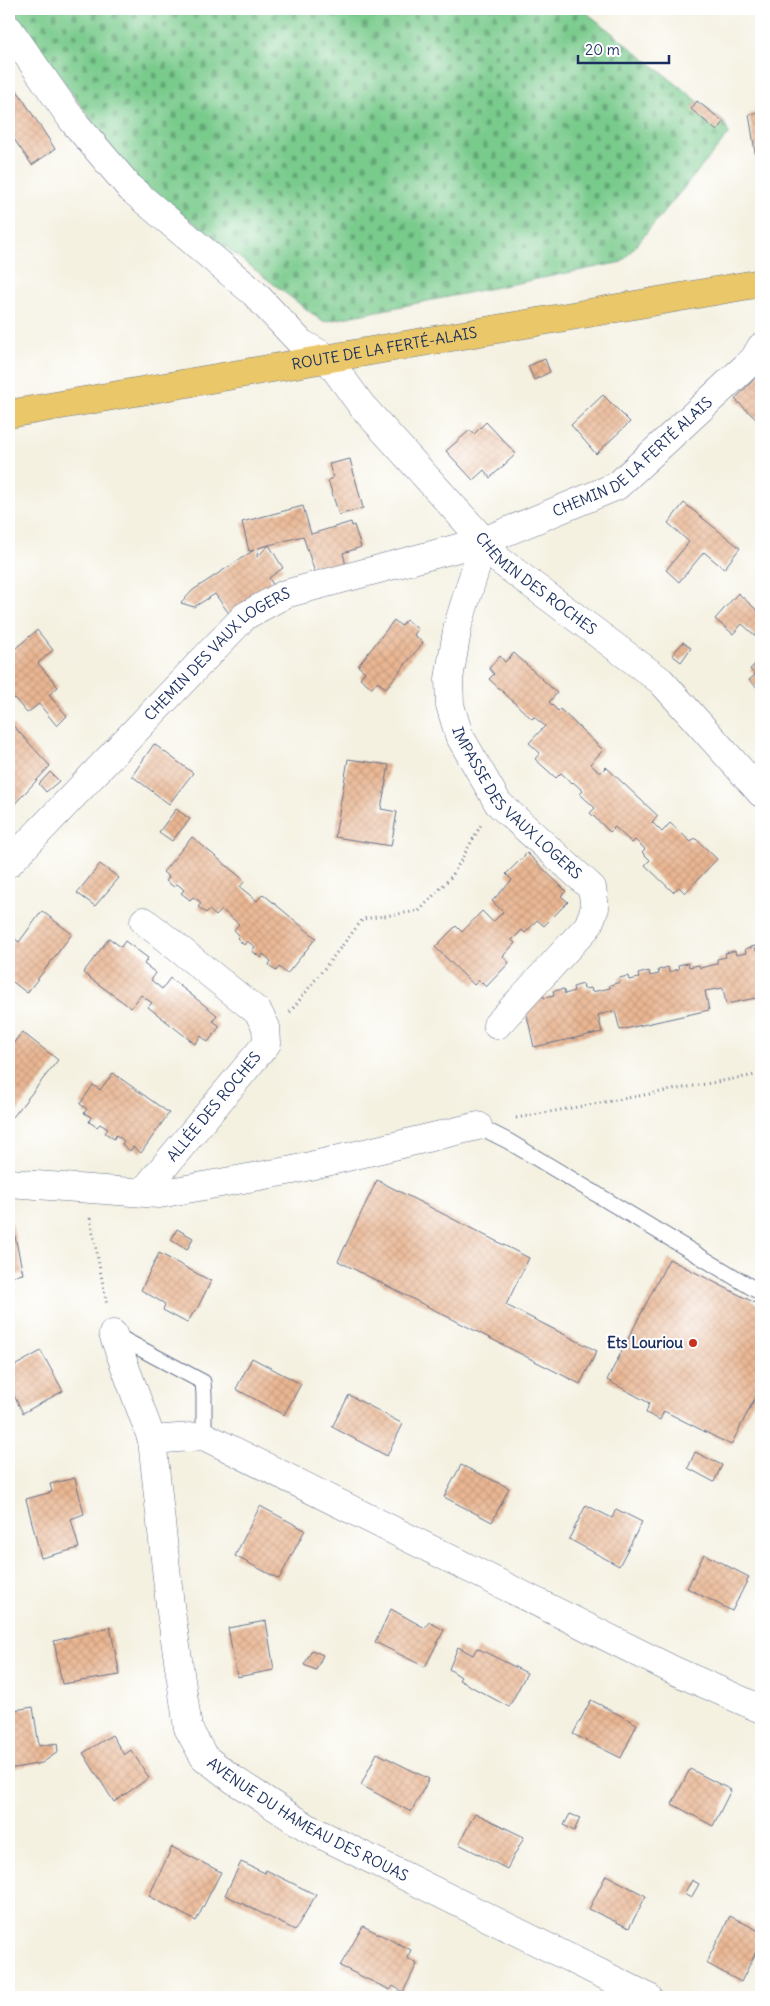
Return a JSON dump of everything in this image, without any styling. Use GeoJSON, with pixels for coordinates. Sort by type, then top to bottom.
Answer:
{"type":"FeatureCollection","features":[{"type":"Feature","properties":{"kind":"main road","name":"ROUTE DE LA FERTÉ-ALAIS"},"geometry":{"type":"LineString","coordinates":[[9,414],[761,283]]}},
{"type":"Feature","properties":{"kind":"street"},"geometry":{"type":"LineString","coordinates":[[9,29],[73,121],[131,189],[254,294],[301,343],[327,358]]}},
{"type":"Feature","properties":{"kind":"street","name":"CHEMIN DE LA FERTÉ ALAIS"},"geometry":{"type":"LineString","coordinates":[[484,541],[617,486],[754,359],[761,347]]}},
{"type":"Feature","properties":{"kind":"street","name":"CHEMIN DES ROCHES"},"geometry":{"type":"LineString","coordinates":[[327,358],[362,406],[500,560],[661,681],[761,794]]}},
{"type":"Feature","properties":{"kind":"street","name":"IMPASSE DES VAUX LOGERS"},"geometry":{"type":"LineString","coordinates":[[484,541],[458,625],[449,679],[450,705],[459,735],[498,802],[592,888],[596,908],[588,926],[497,1025]]}},
{"type":"Feature","properties":{"kind":"street","name":"CHEMIN DES VAUX LOGERS"},"geometry":{"type":"LineString","coordinates":[[9,863],[246,616],[285,594],[484,541]]}},
{"type":"Feature","properties":{"kind":"street","name":"ALLÉE DES ROCHES"},"geometry":{"type":"LineString","coordinates":[[143,1192],[266,1043],[266,1027],[258,1012],[144,921]]}},
{"type":"Feature","properties":{"kind":"street"},"geometry":{"type":"LineString","coordinates":[[9,1183],[159,1194],[293,1170],[478,1126]]}},
{"type":"Feature","properties":{"kind":"street","name":"AVENUE DU HAMEAU DES ROUAS"},"geometry":{"type":"LineString","coordinates":[[112,1334],[152,1440],[170,1605],[188,1728],[204,1756],[234,1780],[308,1828],[648,1997]]}},
{"type":"Feature","properties":{"kind":"street"},"geometry":{"type":"LineString","coordinates":[[152,1440],[204,1436],[673,1670],[761,1709]]}},
{"type":"Feature","properties":{"kind":"lane"},"geometry":{"type":"LineString","coordinates":[[478,1126],[508,1141],[761,1293]]}},
{"type":"Feature","properties":{"kind":"lane"},"geometry":{"type":"LineString","coordinates":[[112,1334],[203,1382],[204,1436]]}},
{"type":"Feature","properties":{"kind":"path"},"geometry":{"type":"LineString","coordinates":[[266,1043],[363,919],[419,911],[452,876],[477,831],[498,802]]}},
{"type":"Feature","properties":{"kind":"path"},"geometry":{"type":"LineString","coordinates":[[478,1126],[761,1074]]}},
{"type":"Feature","properties":{"kind":"path"},"geometry":{"type":"LineString","coordinates":[[84,1188],[112,1334]]}},
{"type":"Feature","properties":{"kind":"green space"},"geometry":{"type":"Polygon","coordinates":[[[12,9],[582,9],[724,122],[729,134],[622,262],[323,322],[129,173],[12,9]]]}},
{"type":"Feature","properties":{"kind":"building"},"geometry":{"type":"Polygon","coordinates":[[[9,78],[55,149],[32,165],[9,132],[9,78]]]}},
{"type":"Feature","properties":{"kind":"building"},"geometry":{"type":"Polygon","coordinates":[[[697,101],[724,122],[717,131],[691,109],[697,101]]]}},
{"type":"Feature","properties":{"kind":"building"},"geometry":{"type":"Polygon","coordinates":[[[761,112],[761,183],[760,183],[749,114],[761,112]]]}},
{"type":"Feature","properties":{"kind":"building"},"geometry":{"type":"Polygon","coordinates":[[[545,359],[550,372],[534,380],[528,366],[545,359]]]}},
{"type":"Feature","properties":{"kind":"building"},"geometry":{"type":"Polygon","coordinates":[[[761,372],[761,424],[735,399],[761,372]]]}},
{"type":"Feature","properties":{"kind":"building"},"geometry":{"type":"Polygon","coordinates":[[[603,395],[630,422],[596,454],[571,425],[603,395]]]}},
{"type":"Feature","properties":{"kind":"building"},"geometry":{"type":"Polygon","coordinates":[[[486,422],[516,454],[490,478],[484,470],[473,480],[446,451],[470,430],[474,434],[486,422]]]}},
{"type":"Feature","properties":{"kind":"building"},"geometry":{"type":"Polygon","coordinates":[[[350,459],[363,508],[339,515],[328,480],[333,478],[329,464],[350,459]]]}},
{"type":"Feature","properties":{"kind":"building"},"geometry":{"type":"Polygon","coordinates":[[[684,503],[740,548],[724,569],[704,552],[679,582],[666,570],[689,542],[668,523],[684,503]]]}},
{"type":"Feature","properties":{"kind":"building"},"geometry":{"type":"Polygon","coordinates":[[[303,506],[311,534],[351,522],[352,526],[354,525],[361,547],[343,553],[347,570],[317,579],[303,536],[269,545],[283,568],[269,578],[277,591],[233,619],[215,594],[194,607],[181,603],[193,590],[254,550],[249,551],[242,522],[303,506]],[[269,545],[258,548],[257,557],[269,545]]]}},
{"type":"Feature","properties":{"kind":"building"},"geometry":{"type":"Polygon","coordinates":[[[738,593],[761,614],[761,636],[759,639],[742,624],[733,634],[715,619],[738,593]]]}},
{"type":"Feature","properties":{"kind":"building"},"geometry":{"type":"Polygon","coordinates":[[[394,620],[401,626],[406,620],[418,629],[414,635],[423,643],[386,688],[377,682],[372,688],[360,678],[365,672],[358,666],[394,620]]]}},
{"type":"Feature","properties":{"kind":"building"},"geometry":{"type":"Polygon","coordinates":[[[37,630],[53,650],[38,663],[58,687],[49,695],[67,716],[57,726],[39,704],[27,713],[9,692],[9,654],[37,630]]]}},
{"type":"Feature","properties":{"kind":"building"},"geometry":{"type":"Polygon","coordinates":[[[683,642],[691,648],[681,662],[672,655],[683,642]]]}},
{"type":"Feature","properties":{"kind":"building"},"geometry":{"type":"Polygon","coordinates":[[[514,653],[557,693],[549,702],[558,711],[560,709],[603,750],[590,764],[600,773],[606,767],[658,816],[652,822],[662,832],[670,823],[691,842],[695,838],[717,859],[685,893],[679,887],[673,892],[645,865],[650,860],[642,852],[645,849],[635,840],[632,843],[615,827],[610,832],[590,813],[595,808],[580,794],[583,791],[573,782],[561,773],[556,778],[535,759],[540,753],[529,743],[545,726],[534,717],[532,719],[489,679],[494,674],[489,668],[500,656],[505,662],[514,653]]]}},
{"type":"Feature","properties":{"kind":"building"},"geometry":{"type":"Polygon","coordinates":[[[761,659],[761,691],[749,680],[755,675],[750,669],[761,659]]]}},
{"type":"Feature","properties":{"kind":"building"},"geometry":{"type":"Polygon","coordinates":[[[9,721],[50,766],[9,810],[9,721]]]}},
{"type":"Feature","properties":{"kind":"building"},"geometry":{"type":"Polygon","coordinates":[[[154,744],[193,773],[169,804],[132,776],[154,744]]]}},
{"type":"Feature","properties":{"kind":"building"},"geometry":{"type":"Polygon","coordinates":[[[348,759],[389,765],[381,809],[397,812],[391,846],[335,837],[348,759]]]}},
{"type":"Feature","properties":{"kind":"building"},"geometry":{"type":"Polygon","coordinates":[[[50,772],[59,781],[46,792],[39,784],[50,772]]]}},
{"type":"Feature","properties":{"kind":"building"},"geometry":{"type":"Polygon","coordinates":[[[176,809],[190,819],[172,841],[159,832],[176,809]]]}},
{"type":"Feature","properties":{"kind":"building"},"geometry":{"type":"Polygon","coordinates":[[[192,837],[245,881],[240,887],[257,901],[263,894],[316,938],[287,974],[279,967],[276,971],[269,965],[271,961],[263,954],[261,958],[252,951],[255,947],[247,941],[244,945],[237,938],[239,935],[234,930],[239,924],[222,910],[216,916],[209,910],[206,913],[198,907],[201,903],[199,901],[193,897],[190,900],[181,893],[184,890],[181,887],[177,884],[174,887],[166,881],[169,877],[163,872],[192,837]]]}},
{"type":"Feature","properties":{"kind":"building"},"geometry":{"type":"Polygon","coordinates":[[[527,853],[566,891],[561,896],[568,902],[544,926],[537,920],[525,933],[522,930],[512,940],[515,943],[503,956],[509,963],[486,987],[479,980],[474,985],[435,947],[456,926],[462,932],[482,911],[493,922],[503,912],[492,901],[512,880],[506,874],[527,853]]]}},
{"type":"Feature","properties":{"kind":"building"},"geometry":{"type":"Polygon","coordinates":[[[100,864],[119,878],[95,906],[77,893],[100,864]]]}},
{"type":"Feature","properties":{"kind":"building"},"geometry":{"type":"Polygon","coordinates":[[[42,911],[72,934],[27,993],[9,979],[9,946],[15,939],[19,942],[42,911]]]}},
{"type":"Feature","properties":{"kind":"building"},"geometry":{"type":"Polygon","coordinates":[[[109,938],[121,947],[125,941],[148,958],[144,964],[156,973],[151,980],[162,989],[170,978],[217,1015],[213,1021],[220,1026],[208,1042],[201,1036],[195,1044],[148,1007],[152,1003],[141,995],[131,1008],[83,973],[109,938]]]}},
{"type":"Feature","properties":{"kind":"building"},"geometry":{"type":"Polygon","coordinates":[[[755,946],[756,951],[761,950],[761,997],[726,1004],[723,988],[705,991],[709,1010],[620,1030],[615,1011],[598,1015],[602,1032],[534,1047],[524,1002],[543,994],[544,998],[554,996],[553,991],[564,989],[565,994],[574,991],[573,987],[583,984],[584,989],[591,988],[592,992],[610,988],[610,985],[620,982],[619,978],[628,976],[629,980],[639,978],[638,974],[649,971],[650,976],[659,974],[658,970],[668,967],[669,972],[679,969],[678,965],[688,963],[689,967],[699,965],[700,968],[717,964],[717,959],[726,957],[725,953],[735,951],[736,955],[746,953],[745,949],[755,946]]]}},
{"type":"Feature","properties":{"kind":"building"},"geometry":{"type":"Polygon","coordinates":[[[22,1032],[58,1060],[13,1117],[9,1114],[9,1049],[22,1032]]]}},
{"type":"Feature","properties":{"kind":"building"},"geometry":{"type":"Polygon","coordinates":[[[113,1073],[169,1113],[141,1153],[133,1147],[130,1151],[122,1144],[124,1141],[116,1135],[114,1139],[105,1133],[108,1129],[100,1124],[97,1127],[89,1122],[91,1117],[84,1113],[87,1109],[80,1104],[93,1085],[100,1090],[113,1073]]]}},
{"type":"Feature","properties":{"kind":"building"},"geometry":{"type":"Polygon","coordinates":[[[377,1180],[529,1258],[506,1305],[597,1351],[580,1384],[338,1261],[377,1180]]]}},
{"type":"Feature","properties":{"kind":"building"},"geometry":{"type":"Polygon","coordinates":[[[12,1222],[23,1274],[9,1277],[9,1223],[12,1222]]]}},
{"type":"Feature","properties":{"kind":"building"},"geometry":{"type":"Polygon","coordinates":[[[177,1229],[193,1238],[187,1250],[171,1240],[177,1229]]]}},
{"type":"Feature","properties":{"kind":"building"},"geometry":{"type":"Polygon","coordinates":[[[159,1253],[211,1281],[196,1311],[187,1323],[163,1310],[165,1304],[141,1290],[159,1253]]]}},
{"type":"Feature","properties":{"kind":"building","name":"Ets Louriou"},"geometry":{"type":"Polygon","coordinates":[[[669,1259],[761,1306],[761,1386],[731,1445],[664,1411],[660,1420],[646,1413],[649,1403],[607,1380],[669,1259]]]}},
{"type":"Feature","properties":{"kind":"building"},"geometry":{"type":"Polygon","coordinates":[[[41,1351],[63,1391],[23,1413],[9,1386],[9,1369],[41,1351]]]}},
{"type":"Feature","properties":{"kind":"building"},"geometry":{"type":"Polygon","coordinates":[[[252,1358],[301,1384],[284,1415],[236,1389],[252,1358]]]}},
{"type":"Feature","properties":{"kind":"building"},"geometry":{"type":"Polygon","coordinates":[[[349,1395],[403,1424],[387,1456],[332,1427],[349,1395]]]}},
{"type":"Feature","properties":{"kind":"building"},"geometry":{"type":"Polygon","coordinates":[[[695,1452],[722,1465],[714,1482],[688,1468],[695,1452]]]}},
{"type":"Feature","properties":{"kind":"building"},"geometry":{"type":"Polygon","coordinates":[[[461,1465],[509,1488],[492,1522],[444,1497],[461,1465]]]}},
{"type":"Feature","properties":{"kind":"building"},"geometry":{"type":"Polygon","coordinates":[[[75,1478],[84,1514],[71,1519],[79,1548],[41,1558],[26,1499],[52,1492],[50,1484],[75,1478]]]}},
{"type":"Feature","properties":{"kind":"building"},"geometry":{"type":"Polygon","coordinates":[[[586,1505],[612,1518],[616,1509],[642,1522],[619,1566],[569,1539],[586,1505]]]}},
{"type":"Feature","properties":{"kind":"building"},"geometry":{"type":"Polygon","coordinates":[[[260,1506],[305,1530],[279,1579],[235,1556],[260,1506]]]}},
{"type":"Feature","properties":{"kind":"building"},"geometry":{"type":"Polygon","coordinates":[[[704,1554],[749,1577],[732,1611],[687,1588],[704,1554]]]}},
{"type":"Feature","properties":{"kind":"building"},"geometry":{"type":"Polygon","coordinates":[[[391,1609],[425,1628],[429,1622],[444,1630],[425,1667],[375,1642],[391,1609]]]}},
{"type":"Feature","properties":{"kind":"building"},"geometry":{"type":"Polygon","coordinates":[[[266,1621],[274,1670],[237,1677],[228,1628],[266,1621]]]}},
{"type":"Feature","properties":{"kind":"building"},"geometry":{"type":"Polygon","coordinates":[[[110,1627],[120,1675],[62,1684],[54,1641],[110,1627]]]}},
{"type":"Feature","properties":{"kind":"building"},"geometry":{"type":"Polygon","coordinates":[[[458,1647],[473,1655],[477,1648],[527,1673],[509,1707],[459,1680],[461,1677],[449,1669],[458,1647]]]}},
{"type":"Feature","properties":{"kind":"building"},"geometry":{"type":"Polygon","coordinates":[[[312,1650],[323,1655],[316,1670],[304,1665],[312,1650]]]}},
{"type":"Feature","properties":{"kind":"building"},"geometry":{"type":"Polygon","coordinates":[[[591,1700],[637,1724],[621,1758],[573,1734],[591,1700]]]}},
{"type":"Feature","properties":{"kind":"building"},"geometry":{"type":"Polygon","coordinates":[[[33,1707],[39,1746],[57,1743],[58,1752],[42,1763],[9,1769],[9,1711],[33,1707]]]}},
{"type":"Feature","properties":{"kind":"building"},"geometry":{"type":"Polygon","coordinates":[[[112,1735],[124,1755],[131,1750],[149,1778],[114,1802],[83,1753],[112,1735]]]}},
{"type":"Feature","properties":{"kind":"building"},"geometry":{"type":"Polygon","coordinates":[[[377,1753],[429,1779],[411,1812],[361,1785],[377,1753]]]}},
{"type":"Feature","properties":{"kind":"building"},"geometry":{"type":"Polygon","coordinates":[[[690,1769],[731,1790],[713,1826],[672,1804],[690,1769]]]}},
{"type":"Feature","properties":{"kind":"building"},"geometry":{"type":"Polygon","coordinates":[[[761,1781],[761,1793],[757,1790],[761,1781]]]}},
{"type":"Feature","properties":{"kind":"building"},"geometry":{"type":"Polygon","coordinates":[[[475,1813],[524,1837],[507,1869],[459,1844],[475,1813]]]}},
{"type":"Feature","properties":{"kind":"building"},"geometry":{"type":"Polygon","coordinates":[[[570,1814],[580,1818],[574,1831],[564,1825],[570,1814]]]}},
{"type":"Feature","properties":{"kind":"building"},"geometry":{"type":"Polygon","coordinates":[[[172,1847],[221,1872],[196,1921],[149,1896],[172,1847]]]}},
{"type":"Feature","properties":{"kind":"building"},"geometry":{"type":"Polygon","coordinates":[[[241,1862],[265,1873],[266,1870],[316,1895],[295,1930],[225,1895],[241,1862]]]}},
{"type":"Feature","properties":{"kind":"building"},"geometry":{"type":"Polygon","coordinates":[[[606,1875],[646,1896],[629,1928],[589,1909],[606,1875]]]}},
{"type":"Feature","properties":{"kind":"building"},"geometry":{"type":"Polygon","coordinates":[[[692,1880],[699,1884],[691,1898],[684,1894],[692,1880]]]}},
{"type":"Feature","properties":{"kind":"building"},"geometry":{"type":"Polygon","coordinates":[[[730,1916],[761,1932],[761,1942],[741,1982],[706,1963],[730,1916]]]}},
{"type":"Feature","properties":{"kind":"building"},"geometry":{"type":"Polygon","coordinates":[[[363,1926],[411,1950],[407,1958],[417,1964],[403,1992],[393,1986],[390,1990],[340,1966],[363,1926]]]}},
{"type":"Feature","properties":{"kind":"place","name":"Ets Louriou"},"geometry":{"type":"Point","coordinates":[693,1343]}}]}
